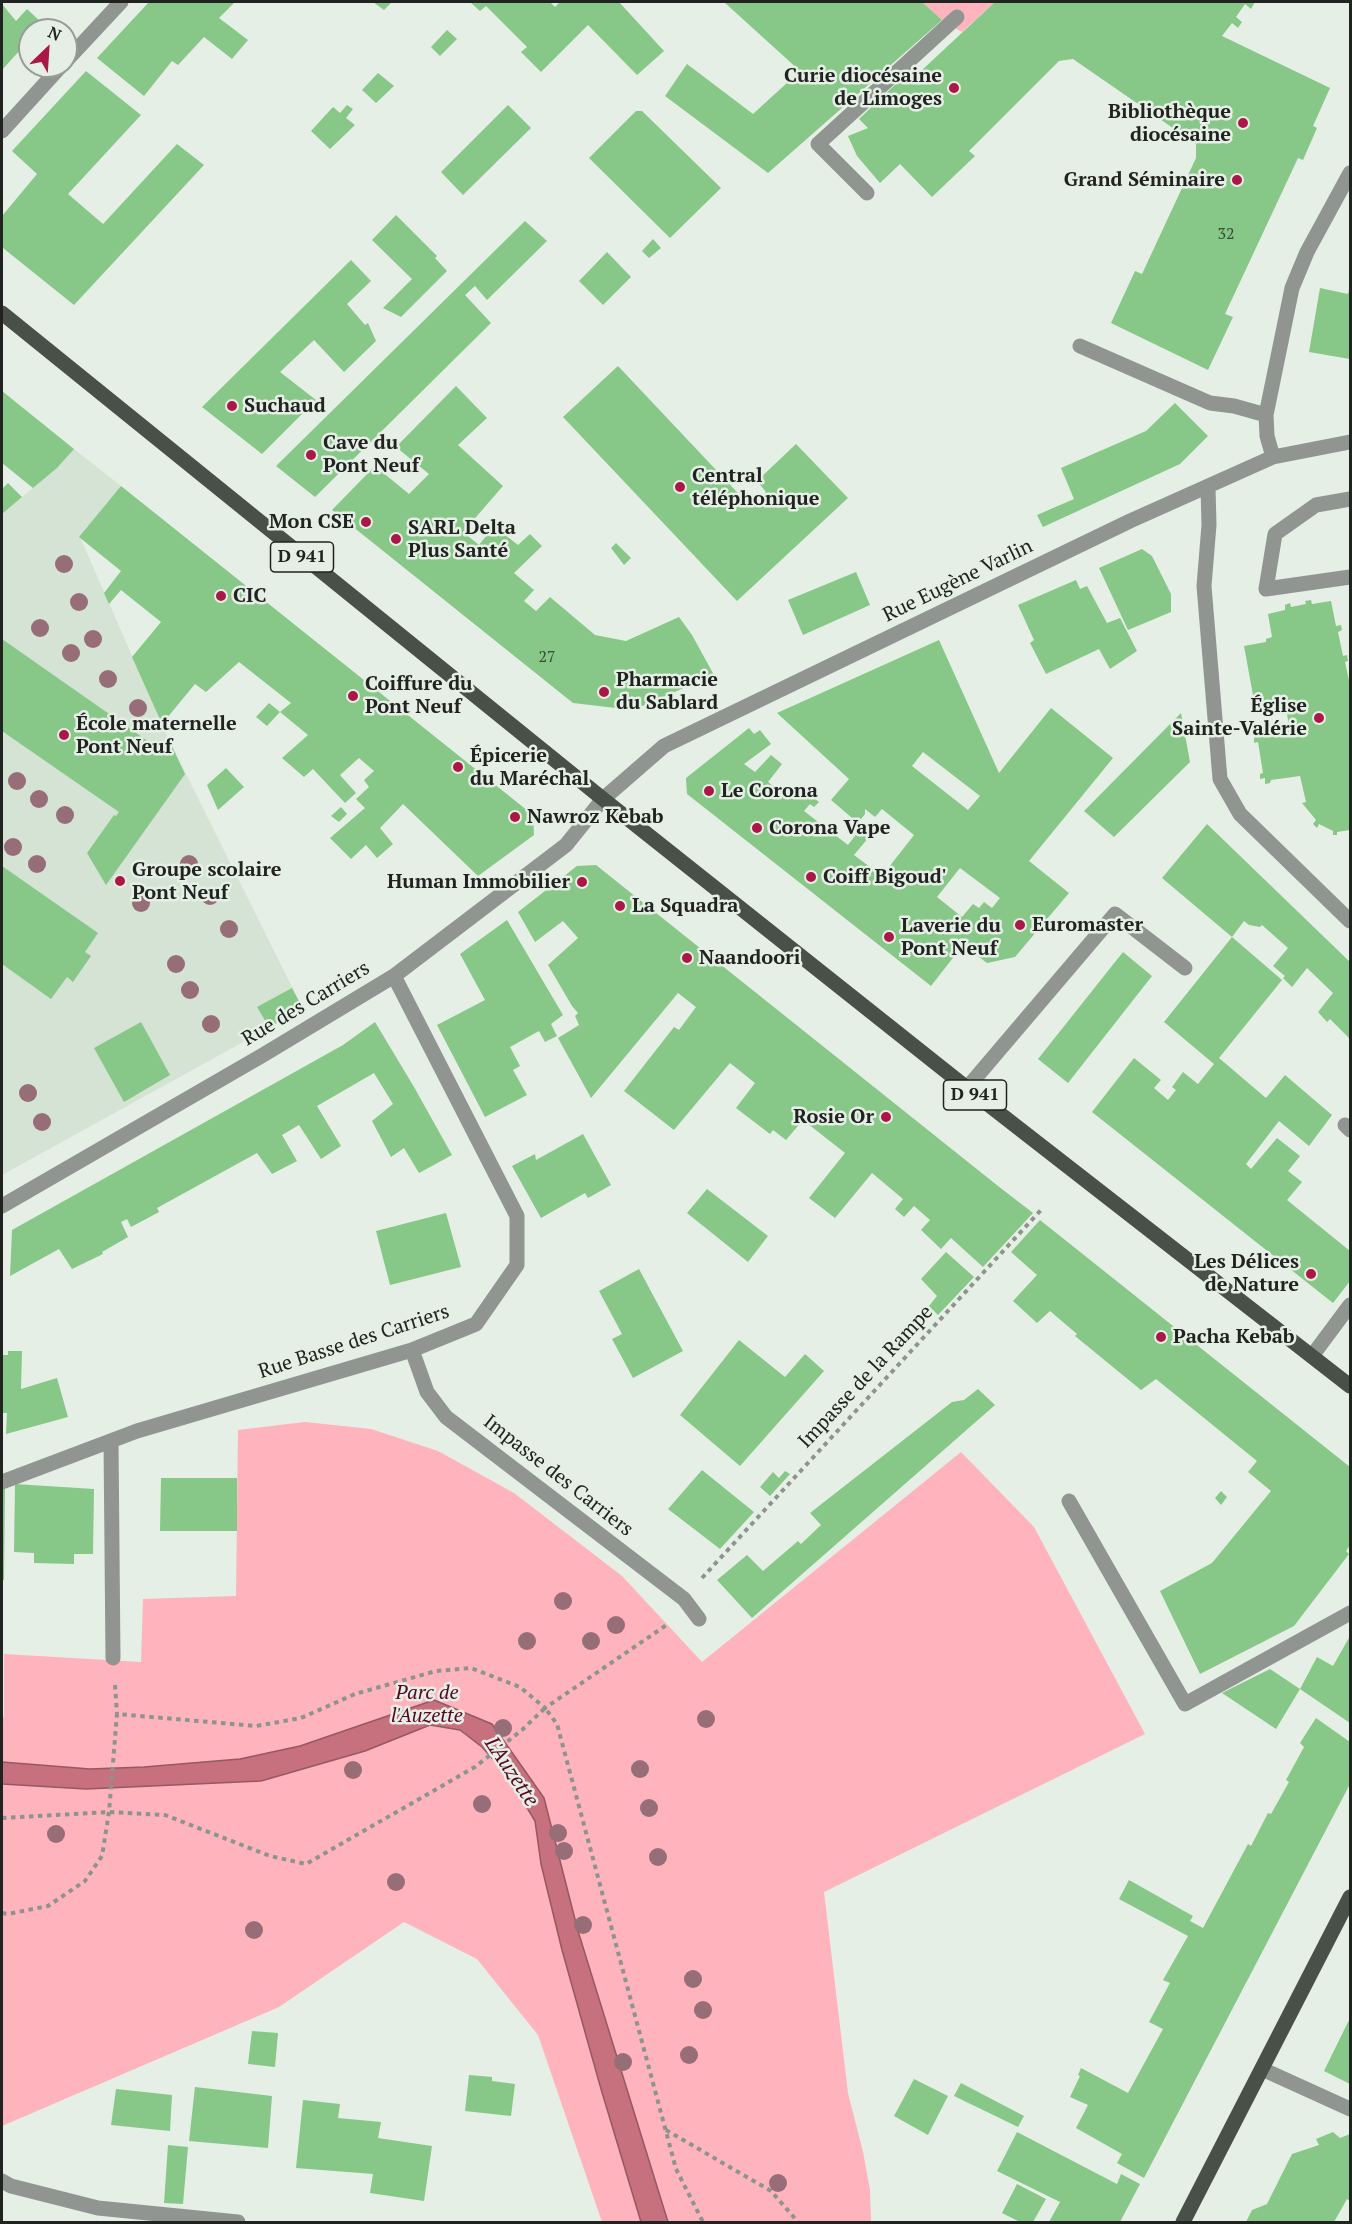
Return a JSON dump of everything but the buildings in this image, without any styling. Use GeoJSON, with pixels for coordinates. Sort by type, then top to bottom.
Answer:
{"type":"FeatureCollection","features":[{"type":"Feature","properties":{"kind":"main road","name":"D 941"},"geometry":{"type":"LineString","coordinates":[[2,314],[603,799],[967,1088],[1350,1386]]}},
{"type":"Feature","properties":{"kind":"main road"},"geometry":{"type":"LineString","coordinates":[[1183,2223],[1350,1897]]}},
{"type":"Feature","properties":{"kind":"street"},"geometry":{"type":"LineString","coordinates":[[78,48],[121,2]]}},
{"type":"Feature","properties":{"kind":"street"},"geometry":{"type":"LineString","coordinates":[[867,193],[818,144],[957,17]]}},
{"type":"Feature","properties":{"kind":"street"},"geometry":{"type":"LineString","coordinates":[[2,131],[50,78]]}},
{"type":"Feature","properties":{"kind":"street"},"geometry":{"type":"LineString","coordinates":[[1273,457],[1267,436],[1266,415],[1292,288],[1307,252],[1350,173]]}},
{"type":"Feature","properties":{"kind":"street"},"geometry":{"type":"LineString","coordinates":[[1080,346],[1210,403],[1234,406],[1266,415]]}},
{"type":"Feature","properties":{"kind":"street","name":"Rue Eugène Varlin"},"geometry":{"type":"LineString","coordinates":[[603,799],[664,746],[1130,521],[1273,457],[1350,442]]}},
{"type":"Feature","properties":{"kind":"street"},"geometry":{"type":"LineString","coordinates":[[1208,487],[1209,525],[1204,586],[1220,778],[1240,814],[1350,921]]}},
{"type":"Feature","properties":{"kind":"street"},"geometry":{"type":"LineString","coordinates":[[1350,499],[1316,505],[1275,534],[1266,589],[1350,577]]}},
{"type":"Feature","properties":{"kind":"street","name":"Rue des Carriers"},"geometry":{"type":"LineString","coordinates":[[2,1206],[263,1055],[394,976],[566,845],[603,799]]}},
{"type":"Feature","properties":{"kind":"street"},"geometry":{"type":"LineString","coordinates":[[967,1088],[1115,914],[1185,968]]}},
{"type":"Feature","properties":{"kind":"street","name":"Rue Basse des Carriers"},"geometry":{"type":"LineString","coordinates":[[2,1482],[136,1431],[412,1350],[476,1324],[517,1265],[517,1216],[394,976]]}},
{"type":"Feature","properties":{"kind":"street"},"geometry":{"type":"LineString","coordinates":[[1312,1356],[1350,1305]]}},
{"type":"Feature","properties":{"kind":"street","name":"Impasse des Carriers"},"geometry":{"type":"LineString","coordinates":[[412,1350],[427,1392],[446,1417],[684,1599],[699,1619]]}},
{"type":"Feature","properties":{"kind":"street"},"geometry":{"type":"LineString","coordinates":[[111,1441],[113,1658]]}},
{"type":"Feature","properties":{"kind":"street"},"geometry":{"type":"LineString","coordinates":[[1069,1501],[1185,1704],[1350,1613]]}},
{"type":"Feature","properties":{"kind":"street"},"geometry":{"type":"LineString","coordinates":[[1262,2069],[1350,2109]]}},
{"type":"Feature","properties":{"kind":"street"},"geometry":{"type":"LineString","coordinates":[[2,2181],[11,2186],[98,2208],[238,2223]]}},
{"type":"Feature","properties":{"kind":"path","name":"Impasse de la Rampe"},"geometry":{"type":"LineString","coordinates":[[713,1564],[1041,1210]]}},
{"type":"Feature","properties":{"kind":"path"},"geometry":{"type":"LineString","coordinates":[[2,1818],[109,1812],[165,1815],[270,1856],[306,1864],[475,1767],[522,1730],[545,1708],[672,1621],[690,1606]]}},
{"type":"Feature","properties":{"kind":"path"},"geometry":{"type":"LineString","coordinates":[[2,1913],[8,1914],[48,1906],[85,1881],[102,1856],[109,1812],[117,1714],[256,1726],[301,1718],[355,1694],[436,1671],[471,1668],[520,1687],[545,1708],[557,1724],[676,2169],[703,2223]]}},
{"type":"Feature","properties":{"kind":"path"},"geometry":{"type":"LineString","coordinates":[[665,2129],[771,2191],[798,2223]]}},
{"type":"Feature","properties":{"kind":"shaded area","name":"Groupe scolaire Pont Neuf"},"geometry":{"type":"Polygon","coordinates":[[[74,449],[121,486],[80,537],[169,740],[303,1009],[2,1175],[2,514],[57,468],[74,449]]]}},
{"type":"Feature","properties":{"kind":"green space"},"geometry":{"type":"Polygon","coordinates":[[[922,2],[995,2],[962,32],[942,20],[922,2]]]}},
{"type":"Feature","properties":{"kind":"green space","name":"Parc de l'Auzette"},"geometry":{"type":"Polygon","coordinates":[[[305,1422],[371,1429],[438,1451],[514,1493],[622,1576],[702,1662],[961,1452],[1034,1527],[1145,1734],[824,1892],[848,2093],[870,2190],[871,2222],[602,2222],[538,2035],[477,1959],[404,1922],[279,2007],[2,2126],[4,1654],[141,1662],[143,1599],[236,1596],[238,1430],[305,1422]]]}},
{"type":"Feature","properties":{"kind":"water","name":"L'Auzette"},"geometry":{"type":"Polygon","coordinates":[[[434,1700],[492,1724],[544,1798],[578,1931],[668,2222],[641,2222],[562,1950],[541,1864],[535,1821],[508,1776],[482,1747],[460,1730],[430,1725],[365,1751],[261,1781],[86,1789],[2,1784],[2,1762],[90,1769],[240,1759],[300,1746],[434,1700]]]}},
{"type":"Feature","properties":{"kind":"place","name":"Curie diocésaine de Limoges"},"geometry":{"type":"Point","coordinates":[954,88]}},
{"type":"Feature","properties":{"kind":"place","name":"Bibliothèque diocésaine"},"geometry":{"type":"Point","coordinates":[1243,123]}},
{"type":"Feature","properties":{"kind":"place","name":"Grand Séminaire"},"geometry":{"type":"Point","coordinates":[1237,180]}},
{"type":"Feature","properties":{"kind":"place","name":"Suchaud"},"geometry":{"type":"Point","coordinates":[232,406]}},
{"type":"Feature","properties":{"kind":"place","name":"Cave du Pont Neuf"},"geometry":{"type":"Point","coordinates":[311,455]}},
{"type":"Feature","properties":{"kind":"place","name":"Central téléphonique"},"geometry":{"type":"Point","coordinates":[680,487]}},
{"type":"Feature","properties":{"kind":"place","name":"Mon CSE"},"geometry":{"type":"Point","coordinates":[366,522]}},
{"type":"Feature","properties":{"kind":"place","name":"SARL Delta Plus Santé"},"geometry":{"type":"Point","coordinates":[396,539]}},
{"type":"Feature","properties":{"kind":"place","name":"CIC"},"geometry":{"type":"Point","coordinates":[221,596]}},
{"type":"Feature","properties":{"kind":"place","name":"Pharmacie du Sablard"},"geometry":{"type":"Point","coordinates":[604,692]}},
{"type":"Feature","properties":{"kind":"place","name":"Coiffure du Pont Neuf"},"geometry":{"type":"Point","coordinates":[353,696]}},
{"type":"Feature","properties":{"kind":"place","name":"Église Sainte-Valérie"},"geometry":{"type":"Point","coordinates":[1319,718]}},
{"type":"Feature","properties":{"kind":"place","name":"École maternelle Pont Neuf"},"geometry":{"type":"Point","coordinates":[64,735]}},
{"type":"Feature","properties":{"kind":"place","name":"Épicerie du Maréchal"},"geometry":{"type":"Point","coordinates":[458,767]}},
{"type":"Feature","properties":{"kind":"place","name":"Le Corona"},"geometry":{"type":"Point","coordinates":[709,791]}},
{"type":"Feature","properties":{"kind":"place","name":"Nawroz Kebab"},"geometry":{"type":"Point","coordinates":[515,817]}},
{"type":"Feature","properties":{"kind":"place","name":"Corona Vape"},"geometry":{"type":"Point","coordinates":[757,828]}},
{"type":"Feature","properties":{"kind":"place","name":"Coiff Bigoud'"},"geometry":{"type":"Point","coordinates":[811,877]}},
{"type":"Feature","properties":{"kind":"place","name":"Groupe scolaire Pont Neuf"},"geometry":{"type":"Point","coordinates":[120,881]}},
{"type":"Feature","properties":{"kind":"place","name":"Human Immobilier"},"geometry":{"type":"Point","coordinates":[582,882]}},
{"type":"Feature","properties":{"kind":"place","name":"La Squadra"},"geometry":{"type":"Point","coordinates":[620,906]}},
{"type":"Feature","properties":{"kind":"place","name":"Euromaster"},"geometry":{"type":"Point","coordinates":[1020,925]}},
{"type":"Feature","properties":{"kind":"place","name":"Laverie du Pont Neuf"},"geometry":{"type":"Point","coordinates":[889,937]}},
{"type":"Feature","properties":{"kind":"place","name":"Naandoori"},"geometry":{"type":"Point","coordinates":[687,958]}},
{"type":"Feature","properties":{"kind":"place","name":"Rosie Or"},"geometry":{"type":"Point","coordinates":[886,1117]}},
{"type":"Feature","properties":{"kind":"place","name":"Les Délices de Nature"},"geometry":{"type":"Point","coordinates":[1311,1274]}},
{"type":"Feature","properties":{"kind":"place","name":"Pacha Kebab"},"geometry":{"type":"Point","coordinates":[1161,1337]}}]}
